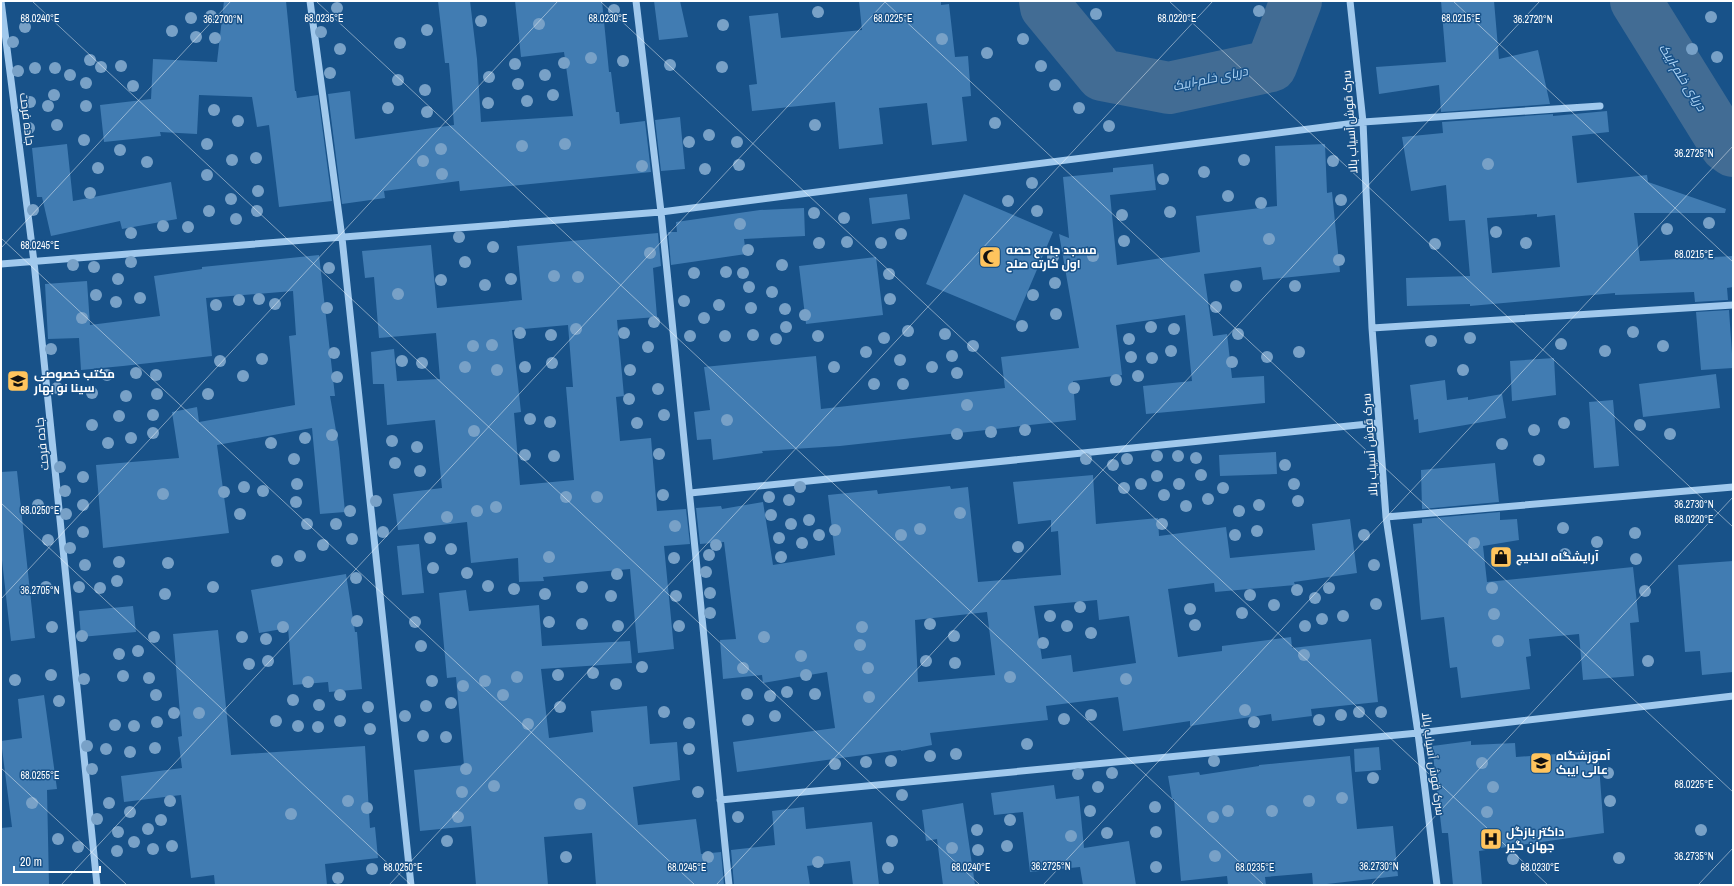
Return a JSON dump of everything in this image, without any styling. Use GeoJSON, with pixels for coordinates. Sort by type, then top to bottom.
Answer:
{"type":"FeatureCollection","features":[{"type":"Feature","properties":{"kind":"street","name":"جاده فرحت"},"geometry":{"type":"LineString","coordinates":[[1,1],[34,262],[97,885]]}},
{"type":"Feature","properties":{"kind":"street"},"geometry":{"type":"LineString","coordinates":[[310,1],[342,238],[411,885]]}},
{"type":"Feature","properties":{"kind":"street"},"geometry":{"type":"LineString","coordinates":[[636,1],[662,212],[729,885]]}},
{"type":"Feature","properties":{"kind":"street","name":"سرک قوش آسیاب بالا"},"geometry":{"type":"LineString","coordinates":[[1350,1],[1363,122],[1372,328],[1386,517],[1418,733],[1438,885]]}},
{"type":"Feature","properties":{"kind":"street"},"geometry":{"type":"LineString","coordinates":[[1,264],[662,212],[1363,122],[1600,106]]}},
{"type":"Feature","properties":{"kind":"street"},"geometry":{"type":"LineString","coordinates":[[1372,328],[1733,305]]}},
{"type":"Feature","properties":{"kind":"street"},"geometry":{"type":"LineString","coordinates":[[690,493],[1378,423]]}},
{"type":"Feature","properties":{"kind":"street"},"geometry":{"type":"LineString","coordinates":[[1386,517],[1733,487]]}},
{"type":"Feature","properties":{"kind":"street"},"geometry":{"type":"LineString","coordinates":[[720,800],[1418,733],[1733,696]]}},
{"type":"Feature","properties":{"kind":"building"},"geometry":{"type":"Polygon","coordinates":[[[224,1],[286,1],[295,91],[297,98],[318,95],[332,201],[279,207],[269,125],[257,127],[252,97],[199,95],[197,134],[160,132],[161,136],[104,142],[100,105],[151,99],[153,59],[217,62],[224,1]]]}},
{"type":"Feature","properties":{"kind":"building"},"geometry":{"type":"Polygon","coordinates":[[[438,1],[470,1],[477,59],[481,122],[573,116],[564,52],[521,57],[515,1],[602,1],[609,72],[611,72],[616,112],[619,112],[620,124],[645,121],[651,172],[460,191],[459,181],[384,191],[385,198],[342,204],[328,94],[350,91],[355,139],[454,125],[449,63],[445,63],[438,1]]]}},
{"type":"Feature","properties":{"kind":"building"},"geometry":{"type":"Polygon","coordinates":[[[654,1],[680,1],[688,37],[659,40],[654,1]]]}},
{"type":"Feature","properties":{"kind":"building"},"geometry":{"type":"Polygon","coordinates":[[[859,1],[941,1],[941,5],[949,4],[955,57],[968,56],[971,96],[962,97],[967,141],[932,145],[927,103],[879,108],[883,144],[839,149],[835,102],[752,111],[749,85],[757,84],[749,16],[778,13],[781,38],[862,30],[859,1]]]}},
{"type":"Feature","properties":{"kind":"building"},"geometry":{"type":"Polygon","coordinates":[[[1441,1],[1494,1],[1499,59],[1538,50],[1550,104],[1441,112],[1439,85],[1379,94],[1376,67],[1446,62],[1441,1]]]}},
{"type":"Feature","properties":{"kind":"building"},"geometry":{"type":"Polygon","coordinates":[[[1607,111],[1609,132],[1572,136],[1577,183],[1647,175],[1648,182],[1726,209],[1725,213],[1634,213],[1640,261],[1733,256],[1733,287],[1727,288],[1728,300],[1695,302],[1694,292],[1615,295],[1615,293],[1470,306],[1470,304],[1407,306],[1406,278],[1470,276],[1465,220],[1449,221],[1446,185],[1411,191],[1402,137],[1443,133],[1442,122],[1553,114],[1553,116],[1607,111]],[[1537,214],[1487,218],[1492,273],[1560,267],[1555,215],[1537,217],[1537,214]]]}},
{"type":"Feature","properties":{"kind":"building"},"geometry":{"type":"Polygon","coordinates":[[[680,117],[685,169],[661,171],[655,120],[680,117]]]}},
{"type":"Feature","properties":{"kind":"building"},"geometry":{"type":"Polygon","coordinates":[[[67,144],[73,201],[171,182],[177,219],[122,229],[120,221],[51,236],[42,197],[37,197],[32,148],[67,144]]]}},
{"type":"Feature","properties":{"kind":"building"},"geometry":{"type":"Polygon","coordinates":[[[1325,144],[1327,193],[1332,192],[1340,272],[1263,280],[1261,267],[1204,274],[1213,336],[1227,334],[1232,378],[1264,376],[1265,403],[1146,414],[1143,386],[1192,381],[1185,315],[1116,325],[1122,375],[1073,381],[1076,420],[840,446],[762,451],[763,453],[713,460],[711,439],[697,440],[694,412],[710,410],[704,367],[816,356],[821,409],[1005,388],[1001,357],[1079,348],[1059,234],[1069,238],[1063,177],[1113,172],[1113,168],[1153,164],[1156,190],[1110,195],[1117,265],[1200,252],[1196,216],[1277,206],[1275,146],[1325,144]]]}},
{"type":"Feature","properties":{"kind":"building"},"geometry":{"type":"Polygon","coordinates":[[[907,194],[910,219],[872,224],[869,198],[907,194]]]}},
{"type":"Feature","properties":{"kind":"building"},"geometry":{"type":"Polygon","coordinates":[[[964,194],[1053,232],[1015,321],[926,284],[964,194]]]}},
{"type":"Feature","properties":{"kind":"building"},"geometry":{"type":"Polygon","coordinates":[[[804,208],[805,236],[744,239],[746,254],[671,265],[668,232],[677,232],[676,222],[760,210],[804,208]]]}},
{"type":"Feature","properties":{"kind":"building"},"geometry":{"type":"Polygon","coordinates":[[[658,233],[661,266],[653,268],[657,317],[617,320],[624,396],[616,397],[620,441],[651,438],[657,511],[686,509],[690,544],[664,546],[674,649],[638,653],[630,569],[543,577],[544,581],[519,582],[518,558],[471,563],[467,522],[398,530],[393,494],[442,488],[435,420],[387,425],[384,384],[373,384],[371,352],[394,349],[397,381],[440,379],[436,333],[379,338],[374,277],[365,278],[362,251],[431,245],[437,308],[522,300],[517,246],[658,233]],[[568,325],[512,330],[521,412],[514,413],[520,485],[574,480],[566,387],[573,387],[568,325]]]}},
{"type":"Feature","properties":{"kind":"building"},"geometry":{"type":"Polygon","coordinates":[[[319,255],[335,396],[330,396],[339,448],[345,512],[320,514],[312,428],[217,445],[229,533],[103,548],[96,465],[179,458],[172,412],[197,407],[199,422],[295,405],[289,336],[296,335],[293,291],[206,298],[212,356],[81,370],[79,338],[48,339],[45,284],[87,281],[90,325],[160,316],[154,276],[202,269],[202,267],[319,255]]]}},
{"type":"Feature","properties":{"kind":"building"},"geometry":{"type":"Polygon","coordinates":[[[876,257],[883,315],[806,324],[799,266],[876,257]]]}},
{"type":"Feature","properties":{"kind":"building"},"geometry":{"type":"Polygon","coordinates":[[[1729,310],[1733,368],[1701,370],[1696,312],[1729,310]]]}},
{"type":"Feature","properties":{"kind":"building"},"geometry":{"type":"Polygon","coordinates":[[[1554,358],[1556,395],[1512,401],[1510,361],[1554,358]]]}},
{"type":"Feature","properties":{"kind":"building"},"geometry":{"type":"Polygon","coordinates":[[[1716,374],[1720,408],[1643,417],[1639,384],[1716,374]]]}},
{"type":"Feature","properties":{"kind":"building"},"geometry":{"type":"Polygon","coordinates":[[[1445,380],[1447,400],[1468,397],[1468,400],[1502,394],[1506,418],[1419,433],[1418,419],[1414,420],[1410,385],[1445,380]]]}},
{"type":"Feature","properties":{"kind":"building"},"geometry":{"type":"Polygon","coordinates":[[[1613,400],[1619,466],[1594,468],[1589,402],[1613,400]]]}},
{"type":"Feature","properties":{"kind":"building"},"geometry":{"type":"Polygon","coordinates":[[[1276,452],[1277,474],[1220,476],[1219,455],[1276,452]]]}},
{"type":"Feature","properties":{"kind":"building"},"geometry":{"type":"Polygon","coordinates":[[[1495,463],[1499,502],[1422,509],[1421,470],[1495,463]]]}},
{"type":"Feature","properties":{"kind":"building"},"geometry":{"type":"Polygon","coordinates":[[[17,471],[35,638],[11,641],[1,551],[1,472],[17,471]]]}},
{"type":"Feature","properties":{"kind":"building"},"geometry":{"type":"Polygon","coordinates":[[[1093,475],[1096,524],[1158,518],[1159,536],[1226,527],[1230,558],[1315,550],[1312,524],[1350,519],[1357,573],[1294,582],[1295,585],[1215,592],[1214,583],[1168,589],[1178,657],[1222,651],[1222,646],[1291,637],[1292,648],[1371,639],[1378,702],[1311,709],[1312,716],[1272,721],[1271,714],[1190,726],[1190,721],[1123,731],[1118,697],[1046,706],[1048,720],[930,733],[932,745],[901,751],[737,772],[733,742],[835,728],[827,672],[763,683],[762,675],[723,679],[720,640],[736,639],[724,542],[700,544],[696,508],[721,506],[722,509],[763,502],[773,565],[835,555],[828,495],[877,490],[878,494],[950,486],[951,489],[968,487],[978,582],[1061,575],[1058,531],[1051,532],[1051,520],[1018,524],[1013,482],[1093,475]],[[1097,600],[1034,606],[1042,659],[1071,655],[1073,672],[1136,663],[1129,616],[1099,620],[1097,600]],[[987,612],[915,620],[918,682],[995,675],[987,612]]]}},
{"type":"Feature","properties":{"kind":"building"},"geometry":{"type":"Polygon","coordinates":[[[1500,512],[1500,520],[1517,519],[1519,540],[1483,546],[1487,582],[1633,567],[1639,622],[1630,623],[1634,676],[1583,680],[1579,634],[1529,639],[1531,656],[1526,657],[1530,689],[1461,698],[1457,667],[1450,668],[1444,617],[1421,620],[1413,524],[1422,523],[1422,519],[1500,512]]]}},
{"type":"Feature","properties":{"kind":"building"},"geometry":{"type":"Polygon","coordinates":[[[419,544],[424,593],[402,595],[397,546],[419,544]]]}},
{"type":"Feature","properties":{"kind":"building"},"geometry":{"type":"Polygon","coordinates":[[[1733,561],[1733,672],[1702,675],[1700,651],[1685,652],[1678,565],[1733,561]]]}},
{"type":"Feature","properties":{"kind":"building"},"geometry":{"type":"Polygon","coordinates":[[[346,574],[355,632],[357,632],[362,689],[329,692],[328,682],[293,685],[288,628],[259,633],[251,590],[346,574]]]}},
{"type":"Feature","properties":{"kind":"building"},"geometry":{"type":"Polygon","coordinates":[[[466,590],[469,611],[539,605],[542,646],[630,641],[632,663],[541,669],[549,738],[593,732],[591,711],[647,706],[650,744],[677,742],[680,780],[633,787],[638,825],[696,819],[701,854],[721,852],[724,885],[596,885],[592,833],[544,837],[548,885],[476,885],[471,826],[420,831],[414,770],[464,765],[456,677],[447,678],[439,593],[466,590]]]}},
{"type":"Feature","properties":{"kind":"building"},"geometry":{"type":"Polygon","coordinates":[[[133,606],[136,632],[81,637],[79,611],[133,606]]]}},
{"type":"Feature","properties":{"kind":"building"},"geometry":{"type":"Polygon","coordinates":[[[218,630],[231,755],[365,746],[370,828],[375,827],[378,858],[325,864],[327,885],[215,885],[214,875],[191,878],[181,795],[124,802],[121,776],[182,768],[178,737],[182,736],[173,634],[218,630]]]}},
{"type":"Feature","properties":{"kind":"building"},"geometry":{"type":"Polygon","coordinates":[[[44,695],[57,789],[47,790],[49,885],[1,885],[1,828],[12,827],[1,741],[22,738],[18,699],[44,695]]]}},
{"type":"Feature","properties":{"kind":"building"},"geometry":{"type":"Polygon","coordinates":[[[1471,741],[1471,745],[1515,743],[1516,757],[1598,751],[1604,833],[1479,851],[1482,885],[1453,885],[1448,833],[1442,833],[1432,746],[1471,741]]]}},
{"type":"Feature","properties":{"kind":"building"},"geometry":{"type":"Polygon","coordinates":[[[1379,747],[1381,770],[1355,772],[1354,749],[1379,747]]]}},
{"type":"Feature","properties":{"kind":"building"},"geometry":{"type":"Polygon","coordinates":[[[1350,756],[1357,829],[1393,826],[1398,876],[1318,885],[1313,885],[1312,873],[1265,877],[1266,885],[1228,885],[1227,876],[1181,881],[1174,799],[1172,799],[1168,776],[1199,772],[1200,775],[1259,765],[1350,756]]]}},
{"type":"Feature","properties":{"kind":"building"},"geometry":{"type":"Polygon","coordinates":[[[1054,785],[1056,799],[1079,796],[1084,848],[1129,841],[1136,885],[1083,885],[1080,867],[1030,872],[1023,812],[994,815],[991,793],[1054,785]]]}},
{"type":"Feature","properties":{"kind":"building"},"geometry":{"type":"Polygon","coordinates":[[[963,803],[975,885],[943,885],[937,839],[926,841],[922,810],[963,803]]]}},
{"type":"Feature","properties":{"kind":"building"},"geometry":{"type":"Polygon","coordinates":[[[804,807],[806,829],[872,822],[879,885],[853,885],[850,861],[807,866],[810,885],[734,885],[731,850],[775,845],[772,811],[804,807]]]}},
{"type":"Feature","properties":{"kind":"waterway","name":"دریای خلم-ایبک"},"geometry":{"type":"LineString","coordinates":[[1045,1],[1046,7],[1102,75],[1169,88],[1271,66],[1296,1]]}},
{"type":"Feature","properties":{"kind":"waterway","name":"دریای خلم-ایبک"},"geometry":{"type":"LineString","coordinates":[[1636,1],[1726,146],[1733,151]]}},
{"type":"Feature","properties":{"kind":"place","name":"مسجد جامع حصه اول کارته صلح"},"geometry":{"type":"Point","coordinates":[990,257]}},
{"type":"Feature","properties":{"kind":"place","name":"مکتب خصوصی سینا نو بهار"},"geometry":{"type":"Point","coordinates":[18,381]}},
{"type":"Feature","properties":{"kind":"place","name":"آرایشگاه الخلیج"},"geometry":{"type":"Point","coordinates":[1501,557]}},
{"type":"Feature","properties":{"kind":"place","name":"آموزشگاه عالی ایبک"},"geometry":{"type":"Point","coordinates":[1541,763]}},
{"type":"Feature","properties":{"kind":"place","name":"داکتر بازگل جهان گیر"},"geometry":{"type":"Point","coordinates":[1491,839]}}]}
